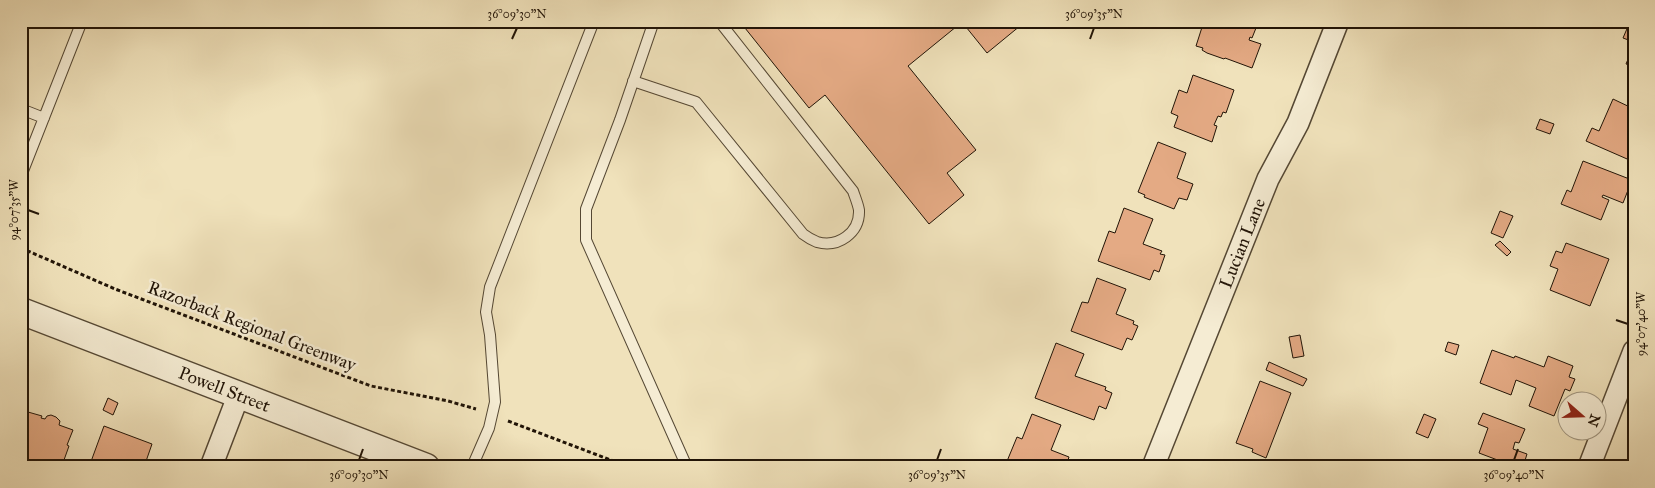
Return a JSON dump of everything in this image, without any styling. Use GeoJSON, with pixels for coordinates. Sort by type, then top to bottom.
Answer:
{"type":"FeatureCollection","features":[{"type":"Feature","properties":{"kind":"street","name":"Lucian Lane"},"geometry":{"type":"LineString","coordinates":[[1153,467],[1268,179],[1298,124],[1338,21]]}},
{"type":"Feature","properties":{"kind":"street","name":"Powell Street"},"geometry":{"type":"LineString","coordinates":[[21,311],[426,467]]}},
{"type":"Feature","properties":{"kind":"street"},"geometry":{"type":"LineString","coordinates":[[1590,467],[1634,351]]}},
{"type":"Feature","properties":{"kind":"street"},"geometry":{"type":"LineString","coordinates":[[212,467],[239,394]]}},
{"type":"Feature","properties":{"kind":"lane"},"geometry":{"type":"LineString","coordinates":[[21,176],[82,21]]}},
{"type":"Feature","properties":{"kind":"lane"},"geometry":{"type":"LineString","coordinates":[[472,467],[490,428],[495,402],[490,335],[486,312],[490,286],[594,21]]}},
{"type":"Feature","properties":{"kind":"lane"},"geometry":{"type":"LineString","coordinates":[[654,21],[620,120],[586,209],[586,240],[687,467]]}},
{"type":"Feature","properties":{"kind":"lane"},"geometry":{"type":"LineString","coordinates":[[633,81],[696,102],[803,234],[816,242],[830,243],[843,240],[851,233],[858,220],[859,209],[853,191],[719,21]]}},
{"type":"Feature","properties":{"kind":"lane"},"geometry":{"type":"LineString","coordinates":[[21,109],[44,118]]}},
{"type":"Feature","properties":{"kind":"path","name":"Razorback Regional Greenway"},"geometry":{"type":"LineString","coordinates":[[21,248],[115,289],[371,386],[448,401],[479,410]]}},
{"type":"Feature","properties":{"kind":"path"},"geometry":{"type":"LineString","coordinates":[[508,421],[629,467]]}},
{"type":"Feature","properties":{"kind":"building"},"geometry":{"type":"Polygon","coordinates":[[[742,21],[1026,21],[987,53],[962,22],[908,66],[976,150],[947,173],[964,195],[929,224],[825,95],[809,108],[741,23],[742,21]]]}},
{"type":"Feature","properties":{"kind":"building"},"geometry":{"type":"Polygon","coordinates":[[[1204,21],[1254,21],[1258,23],[1252,38],[1250,37],[1249,40],[1261,44],[1252,68],[1207,53],[1202,50],[1203,48],[1196,46],[1204,21]]]}},
{"type":"Feature","properties":{"kind":"building"},"geometry":{"type":"Polygon","coordinates":[[[1581,21],[1598,21],[1596,27],[1581,21]]]}},
{"type":"Feature","properties":{"kind":"building"},"geometry":{"type":"Polygon","coordinates":[[[1629,24],[1634,26],[1634,42],[1623,38],[1629,24]]]}},
{"type":"Feature","properties":{"kind":"building"},"geometry":{"type":"Polygon","coordinates":[[[1634,45],[1634,66],[1626,64],[1634,45]]]}},
{"type":"Feature","properties":{"kind":"building"},"geometry":{"type":"Polygon","coordinates":[[[1193,75],[1234,90],[1226,113],[1223,112],[1221,117],[1218,116],[1214,125],[1217,126],[1212,142],[1174,127],[1178,116],[1171,113],[1179,90],[1187,93],[1193,75]]]}},
{"type":"Feature","properties":{"kind":"building"},"geometry":{"type":"Polygon","coordinates":[[[1613,99],[1634,109],[1634,162],[1586,141],[1592,128],[1599,131],[1613,99]]]}},
{"type":"Feature","properties":{"kind":"building"},"geometry":{"type":"Polygon","coordinates":[[[1540,119],[1554,124],[1550,134],[1536,129],[1540,119]]]}},
{"type":"Feature","properties":{"kind":"building"},"geometry":{"type":"Polygon","coordinates":[[[1158,142],[1186,153],[1177,178],[1193,184],[1187,200],[1179,198],[1174,209],[1144,197],[1145,195],[1138,192],[1158,142]]]}},
{"type":"Feature","properties":{"kind":"building"},"geometry":{"type":"Polygon","coordinates":[[[1583,161],[1632,180],[1623,203],[1603,195],[1602,197],[1609,200],[1601,220],[1561,204],[1567,190],[1571,192],[1583,161]]]}},
{"type":"Feature","properties":{"kind":"building"},"geometry":{"type":"Polygon","coordinates":[[[1124,208],[1153,219],[1143,244],[1162,251],[1160,254],[1165,255],[1159,272],[1154,270],[1150,280],[1098,261],[1109,231],[1115,233],[1124,208]]]}},
{"type":"Feature","properties":{"kind":"building"},"geometry":{"type":"Polygon","coordinates":[[[1500,211],[1513,216],[1503,238],[1491,233],[1500,211]]]}},
{"type":"Feature","properties":{"kind":"building"},"geometry":{"type":"Polygon","coordinates":[[[1500,241],[1511,252],[1507,256],[1495,245],[1500,241]]]}},
{"type":"Feature","properties":{"kind":"building"},"geometry":{"type":"Polygon","coordinates":[[[1566,243],[1609,259],[1590,306],[1550,290],[1558,269],[1550,266],[1556,251],[1562,253],[1566,243]]]}},
{"type":"Feature","properties":{"kind":"building"},"geometry":{"type":"Polygon","coordinates":[[[1097,278],[1126,289],[1116,314],[1134,321],[1133,324],[1138,326],[1132,340],[1127,338],[1122,350],[1071,331],[1082,302],[1088,303],[1097,278]]]}},
{"type":"Feature","properties":{"kind":"building"},"geometry":{"type":"Polygon","coordinates":[[[1300,335],[1304,356],[1293,358],[1289,337],[1300,335]]]}},
{"type":"Feature","properties":{"kind":"building"},"geometry":{"type":"Polygon","coordinates":[[[1448,342],[1459,345],[1456,355],[1445,351],[1448,342]]]}},
{"type":"Feature","properties":{"kind":"building"},"geometry":{"type":"Polygon","coordinates":[[[1056,343],[1084,354],[1075,376],[1106,387],[1105,390],[1112,393],[1106,409],[1099,406],[1094,420],[1035,398],[1056,343]]]}},
{"type":"Feature","properties":{"kind":"building"},"geometry":{"type":"Polygon","coordinates":[[[1492,350],[1544,367],[1548,356],[1573,366],[1569,377],[1575,379],[1570,390],[1558,390],[1558,406],[1554,416],[1529,406],[1536,388],[1516,380],[1511,395],[1480,383],[1492,350]]]}},
{"type":"Feature","properties":{"kind":"building"},"geometry":{"type":"Polygon","coordinates":[[[1269,362],[1307,379],[1303,386],[1266,370],[1269,362]]]}},
{"type":"Feature","properties":{"kind":"building"},"geometry":{"type":"Polygon","coordinates":[[[1260,381],[1291,393],[1266,458],[1252,452],[1253,449],[1236,443],[1260,381]]]}},
{"type":"Feature","properties":{"kind":"building"},"geometry":{"type":"Polygon","coordinates":[[[108,398],[118,403],[113,415],[103,410],[108,398]]]}},
{"type":"Feature","properties":{"kind":"building"},"geometry":{"type":"Polygon","coordinates":[[[28,412],[42,416],[41,418],[45,419],[51,415],[56,417],[60,421],[59,425],[73,430],[64,460],[61,460],[59,467],[30,467],[32,461],[25,458],[21,460],[21,416],[26,417],[28,412]]]}},
{"type":"Feature","properties":{"kind":"building"},"geometry":{"type":"Polygon","coordinates":[[[1483,413],[1525,429],[1519,443],[1515,442],[1513,449],[1527,454],[1523,467],[1516,467],[1479,453],[1488,428],[1478,424],[1483,413]]]}},
{"type":"Feature","properties":{"kind":"building"},"geometry":{"type":"Polygon","coordinates":[[[1032,414],[1061,425],[1051,450],[1069,457],[1068,460],[1073,462],[1071,467],[1005,466],[1017,437],[1022,439],[1032,414]]]}},
{"type":"Feature","properties":{"kind":"building"},"geometry":{"type":"Polygon","coordinates":[[[1424,414],[1436,419],[1428,438],[1416,433],[1424,414]]]}},
{"type":"Feature","properties":{"kind":"building"},"geometry":{"type":"Polygon","coordinates":[[[104,426],[152,444],[144,467],[89,467],[104,426]]]}}]}
